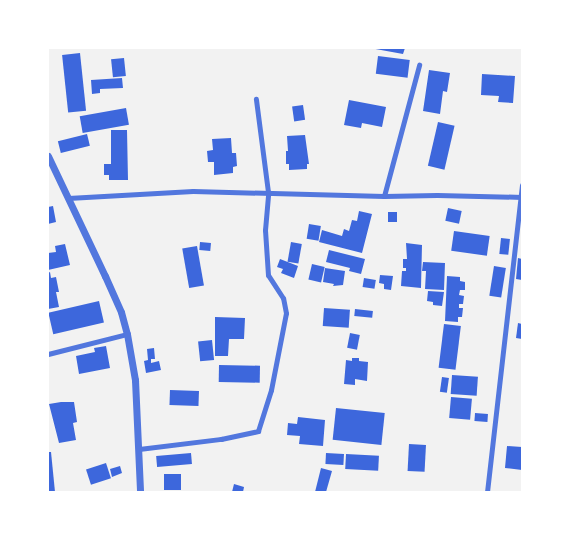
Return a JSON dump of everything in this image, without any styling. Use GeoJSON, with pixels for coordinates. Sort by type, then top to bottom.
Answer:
{"type":"FeatureCollection","features":[{"type":"Feature","properties":{"kind":"street"},"geometry":{"type":"LineString","coordinates":[[384,196],[419,65]]}},
{"type":"Feature","properties":{"kind":"street"},"geometry":{"type":"LineString","coordinates":[[139,449],[221,439],[258,431],[271,390],[286,312],[283,298],[268,275],[265,230],[268,192],[256,99]]}},
{"type":"Feature","properties":{"kind":"street"},"geometry":{"type":"LineString","coordinates":[[48,156],[121,312],[127,334],[134,380],[140,492]]}},
{"type":"Feature","properties":{"kind":"street"},"geometry":{"type":"LineString","coordinates":[[487,492],[508,322],[522,185]]}},
{"type":"Feature","properties":{"kind":"street"},"geometry":{"type":"LineString","coordinates":[[68,198],[193,191],[384,196],[521,197]]}},
{"type":"Feature","properties":{"kind":"street"},"geometry":{"type":"LineString","coordinates":[[48,354],[127,334]]}},
{"type":"Feature","properties":{"kind":"building"},"geometry":{"type":"Polygon","coordinates":[[[370,48],[405,48],[403,54],[370,48]]]}},
{"type":"Feature","properties":{"kind":"building"},"geometry":{"type":"Polygon","coordinates":[[[80,53],[86,111],[68,113],[62,55],[80,53]]]}},
{"type":"Feature","properties":{"kind":"building"},"geometry":{"type":"Polygon","coordinates":[[[378,56],[410,60],[408,78],[376,74],[378,56]]]}},
{"type":"Feature","properties":{"kind":"building"},"geometry":{"type":"Polygon","coordinates":[[[124,58],[126,76],[113,77],[111,59],[124,58]]]}},
{"type":"Feature","properties":{"kind":"building"},"geometry":{"type":"Polygon","coordinates":[[[429,70],[450,73],[447,92],[443,91],[440,114],[423,111],[429,70]]]}},
{"type":"Feature","properties":{"kind":"building"},"geometry":{"type":"Polygon","coordinates":[[[482,74],[515,76],[513,103],[498,102],[499,96],[481,95],[482,74]]]}},
{"type":"Feature","properties":{"kind":"building"},"geometry":{"type":"Polygon","coordinates":[[[122,78],[123,88],[100,89],[100,93],[92,94],[91,80],[122,78]]]}},
{"type":"Feature","properties":{"kind":"building"},"geometry":{"type":"Polygon","coordinates":[[[349,100],[386,107],[382,127],[362,123],[361,128],[344,125],[349,100]]]}},
{"type":"Feature","properties":{"kind":"building"},"geometry":{"type":"Polygon","coordinates":[[[303,105],[305,120],[294,121],[292,107],[303,105]]]}},
{"type":"Feature","properties":{"kind":"building"},"geometry":{"type":"Polygon","coordinates":[[[126,108],[129,125],[83,133],[80,116],[126,108]]]}},
{"type":"Feature","properties":{"kind":"building"},"geometry":{"type":"Polygon","coordinates":[[[438,122],[455,126],[444,170],[428,166],[438,122]]]}},
{"type":"Feature","properties":{"kind":"building"},"geometry":{"type":"Polygon","coordinates":[[[111,130],[127,130],[128,180],[109,180],[109,175],[104,175],[104,164],[111,164],[111,130]]]}},
{"type":"Feature","properties":{"kind":"building"},"geometry":{"type":"Polygon","coordinates":[[[87,134],[90,146],[61,153],[58,141],[87,134]]]}},
{"type":"Feature","properties":{"kind":"building"},"geometry":{"type":"Polygon","coordinates":[[[305,135],[309,164],[307,164],[307,169],[289,170],[289,164],[286,164],[286,151],[288,151],[287,136],[305,135]]]}},
{"type":"Feature","properties":{"kind":"building"},"geometry":{"type":"Polygon","coordinates":[[[231,138],[232,153],[236,153],[237,166],[233,167],[233,173],[214,175],[214,162],[208,162],[207,151],[213,150],[212,139],[231,138]]]}},
{"type":"Feature","properties":{"kind":"building"},"geometry":{"type":"Polygon","coordinates":[[[53,206],[56,222],[48,224],[48,207],[53,206]]]}},
{"type":"Feature","properties":{"kind":"building"},"geometry":{"type":"Polygon","coordinates":[[[448,208],[462,211],[459,224],[445,221],[448,208]]]}},
{"type":"Feature","properties":{"kind":"building"},"geometry":{"type":"Polygon","coordinates":[[[359,211],[372,214],[362,253],[319,242],[322,230],[342,236],[344,229],[349,231],[352,220],[357,221],[359,211]]]}},
{"type":"Feature","properties":{"kind":"building"},"geometry":{"type":"Polygon","coordinates":[[[388,212],[397,212],[397,222],[388,222],[388,212]]]}},
{"type":"Feature","properties":{"kind":"building"},"geometry":{"type":"Polygon","coordinates":[[[309,224],[321,226],[319,241],[307,239],[309,224]]]}},
{"type":"Feature","properties":{"kind":"building"},"geometry":{"type":"Polygon","coordinates":[[[454,231],[490,236],[487,256],[451,251],[454,231]]]}},
{"type":"Feature","properties":{"kind":"building"},"geometry":{"type":"Polygon","coordinates":[[[501,238],[510,239],[508,255],[499,254],[501,238]]]}},
{"type":"Feature","properties":{"kind":"building"},"geometry":{"type":"Polygon","coordinates":[[[200,242],[211,243],[210,251],[199,250],[200,242]]]}},
{"type":"Feature","properties":{"kind":"building"},"geometry":{"type":"Polygon","coordinates":[[[291,242],[302,244],[298,264],[288,262],[291,242]]]}},
{"type":"Feature","properties":{"kind":"building"},"geometry":{"type":"Polygon","coordinates":[[[406,243],[422,245],[421,288],[401,286],[402,271],[406,271],[406,268],[403,268],[403,259],[407,259],[406,243]]]}},
{"type":"Feature","properties":{"kind":"building"},"geometry":{"type":"Polygon","coordinates":[[[65,244],[70,265],[48,270],[48,253],[56,252],[55,246],[65,244]]]}},
{"type":"Feature","properties":{"kind":"building"},"geometry":{"type":"Polygon","coordinates":[[[197,246],[204,285],[189,288],[182,249],[197,246]]]}},
{"type":"Feature","properties":{"kind":"building"},"geometry":{"type":"Polygon","coordinates":[[[329,250],[365,259],[361,274],[349,271],[350,268],[326,262],[329,250]]]}},
{"type":"Feature","properties":{"kind":"building"},"geometry":{"type":"Polygon","coordinates":[[[518,258],[522,259],[522,280],[516,279],[518,258]]]}},
{"type":"Feature","properties":{"kind":"building"},"geometry":{"type":"Polygon","coordinates":[[[280,259],[298,266],[294,278],[281,273],[283,269],[277,267],[280,259]]]}},
{"type":"Feature","properties":{"kind":"building"},"geometry":{"type":"Polygon","coordinates":[[[423,262],[445,263],[444,290],[425,289],[426,271],[422,271],[423,262]]]}},
{"type":"Feature","properties":{"kind":"building"},"geometry":{"type":"Polygon","coordinates":[[[312,264],[325,267],[321,283],[308,280],[312,264]]]}},
{"type":"Feature","properties":{"kind":"building"},"geometry":{"type":"Polygon","coordinates":[[[494,266],[506,268],[501,298],[489,296],[494,266]]]}},
{"type":"Feature","properties":{"kind":"building"},"geometry":{"type":"Polygon","coordinates":[[[325,268],[345,271],[343,285],[333,286],[334,284],[323,282],[325,268]]]}},
{"type":"Feature","properties":{"kind":"building"},"geometry":{"type":"Polygon","coordinates":[[[50,272],[51,278],[56,277],[59,307],[48,309],[48,273],[50,272]]]}},
{"type":"Feature","properties":{"kind":"building"},"geometry":{"type":"Polygon","coordinates":[[[380,275],[393,276],[391,290],[384,289],[384,284],[379,283],[380,275]]]}},
{"type":"Feature","properties":{"kind":"building"},"geometry":{"type":"Polygon","coordinates":[[[447,276],[460,277],[460,281],[465,282],[465,290],[460,290],[459,295],[464,296],[463,304],[459,304],[459,308],[463,308],[462,317],[458,317],[458,322],[445,321],[447,276]]]}},
{"type":"Feature","properties":{"kind":"building"},"geometry":{"type":"Polygon","coordinates":[[[364,278],[376,280],[374,289],[363,287],[364,278]]]}},
{"type":"Feature","properties":{"kind":"building"},"geometry":{"type":"Polygon","coordinates":[[[428,291],[444,292],[442,306],[433,305],[433,302],[427,301],[428,291]]]}},
{"type":"Feature","properties":{"kind":"building"},"geometry":{"type":"Polygon","coordinates":[[[99,301],[104,322],[53,334],[48,313],[99,301]]]}},
{"type":"Feature","properties":{"kind":"building"},"geometry":{"type":"Polygon","coordinates":[[[324,308],[350,310],[349,328],[323,326],[324,308]]]}},
{"type":"Feature","properties":{"kind":"building"},"geometry":{"type":"Polygon","coordinates":[[[355,309],[373,311],[372,318],[354,316],[355,309]]]}},
{"type":"Feature","properties":{"kind":"building"},"geometry":{"type":"Polygon","coordinates":[[[215,317],[245,318],[244,339],[229,339],[228,356],[215,356],[215,317]]]}},
{"type":"Feature","properties":{"kind":"building"},"geometry":{"type":"Polygon","coordinates":[[[518,323],[522,324],[522,339],[516,338],[518,323]]]}},
{"type":"Feature","properties":{"kind":"building"},"geometry":{"type":"Polygon","coordinates":[[[444,324],[461,326],[456,370],[439,368],[444,324]]]}},
{"type":"Feature","properties":{"kind":"building"},"geometry":{"type":"Polygon","coordinates":[[[350,333],[360,335],[357,350],[347,348],[350,333]]]}},
{"type":"Feature","properties":{"kind":"building"},"geometry":{"type":"Polygon","coordinates":[[[212,340],[214,360],[200,361],[198,341],[212,340]]]}},
{"type":"Feature","properties":{"kind":"building"},"geometry":{"type":"Polygon","coordinates":[[[106,346],[110,368],[79,374],[76,356],[95,352],[94,348],[106,346]]]}},
{"type":"Feature","properties":{"kind":"building"},"geometry":{"type":"Polygon","coordinates":[[[154,348],[155,359],[151,359],[151,363],[159,361],[161,370],[146,373],[144,361],[148,360],[147,349],[154,348]]]}},
{"type":"Feature","properties":{"kind":"building"},"geometry":{"type":"Polygon","coordinates":[[[352,358],[359,358],[359,361],[368,362],[367,381],[355,379],[355,385],[344,384],[346,360],[352,361],[352,358]]]}},
{"type":"Feature","properties":{"kind":"building"},"geometry":{"type":"Polygon","coordinates":[[[219,365],[260,366],[260,383],[219,382],[219,365]]]}},
{"type":"Feature","properties":{"kind":"building"},"geometry":{"type":"Polygon","coordinates":[[[452,375],[478,377],[477,396],[451,394],[452,375]]]}},
{"type":"Feature","properties":{"kind":"building"},"geometry":{"type":"Polygon","coordinates":[[[442,377],[449,378],[447,393],[440,392],[442,377]]]}},
{"type":"Feature","properties":{"kind":"building"},"geometry":{"type":"Polygon","coordinates":[[[170,390],[199,391],[198,406],[169,405],[170,390]]]}},
{"type":"Feature","properties":{"kind":"building"},"geometry":{"type":"Polygon","coordinates":[[[451,397],[472,399],[470,420],[449,418],[451,397]]]}},
{"type":"Feature","properties":{"kind":"building"},"geometry":{"type":"Polygon","coordinates":[[[74,402],[77,422],[73,423],[76,440],[59,443],[49,404],[74,402]]]}},
{"type":"Feature","properties":{"kind":"building"},"geometry":{"type":"Polygon","coordinates":[[[336,408],[385,413],[381,445],[333,440],[336,408]]]}},
{"type":"Feature","properties":{"kind":"building"},"geometry":{"type":"Polygon","coordinates":[[[475,413],[488,414],[487,422],[474,421],[475,413]]]}},
{"type":"Feature","properties":{"kind":"building"},"geometry":{"type":"Polygon","coordinates":[[[298,417],[325,420],[323,446],[299,444],[300,436],[287,435],[288,423],[297,424],[298,417]]]}},
{"type":"Feature","properties":{"kind":"building"},"geometry":{"type":"Polygon","coordinates":[[[409,444],[426,445],[425,472],[408,471],[409,444]]]}},
{"type":"Feature","properties":{"kind":"building"},"geometry":{"type":"Polygon","coordinates":[[[507,446],[522,447],[522,470],[505,468],[507,446]]]}},
{"type":"Feature","properties":{"kind":"building"},"geometry":{"type":"Polygon","coordinates":[[[48,452],[51,452],[55,492],[48,492],[48,452]]]}},
{"type":"Feature","properties":{"kind":"building"},"geometry":{"type":"Polygon","coordinates":[[[191,453],[192,464],[157,467],[156,456],[191,453]]]}},
{"type":"Feature","properties":{"kind":"building"},"geometry":{"type":"Polygon","coordinates":[[[326,453],[344,454],[343,465],[325,464],[326,453]]]}},
{"type":"Feature","properties":{"kind":"building"},"geometry":{"type":"Polygon","coordinates":[[[346,454],[379,456],[378,471],[345,469],[346,454]]]}},
{"type":"Feature","properties":{"kind":"building"},"geometry":{"type":"Polygon","coordinates":[[[106,463],[111,478],[91,485],[86,469],[106,463]]]}},
{"type":"Feature","properties":{"kind":"building"},"geometry":{"type":"Polygon","coordinates":[[[120,466],[122,473],[112,477],[110,469],[120,466]]]}},
{"type":"Feature","properties":{"kind":"building"},"geometry":{"type":"Polygon","coordinates":[[[321,468],[332,471],[326,492],[315,492],[321,468]]]}},
{"type":"Feature","properties":{"kind":"building"},"geometry":{"type":"Polygon","coordinates":[[[164,474],[181,474],[181,490],[164,490],[164,474]]]}},
{"type":"Feature","properties":{"kind":"building"},"geometry":{"type":"Polygon","coordinates":[[[234,484],[244,487],[243,492],[232,492],[234,484]]]}}]}
